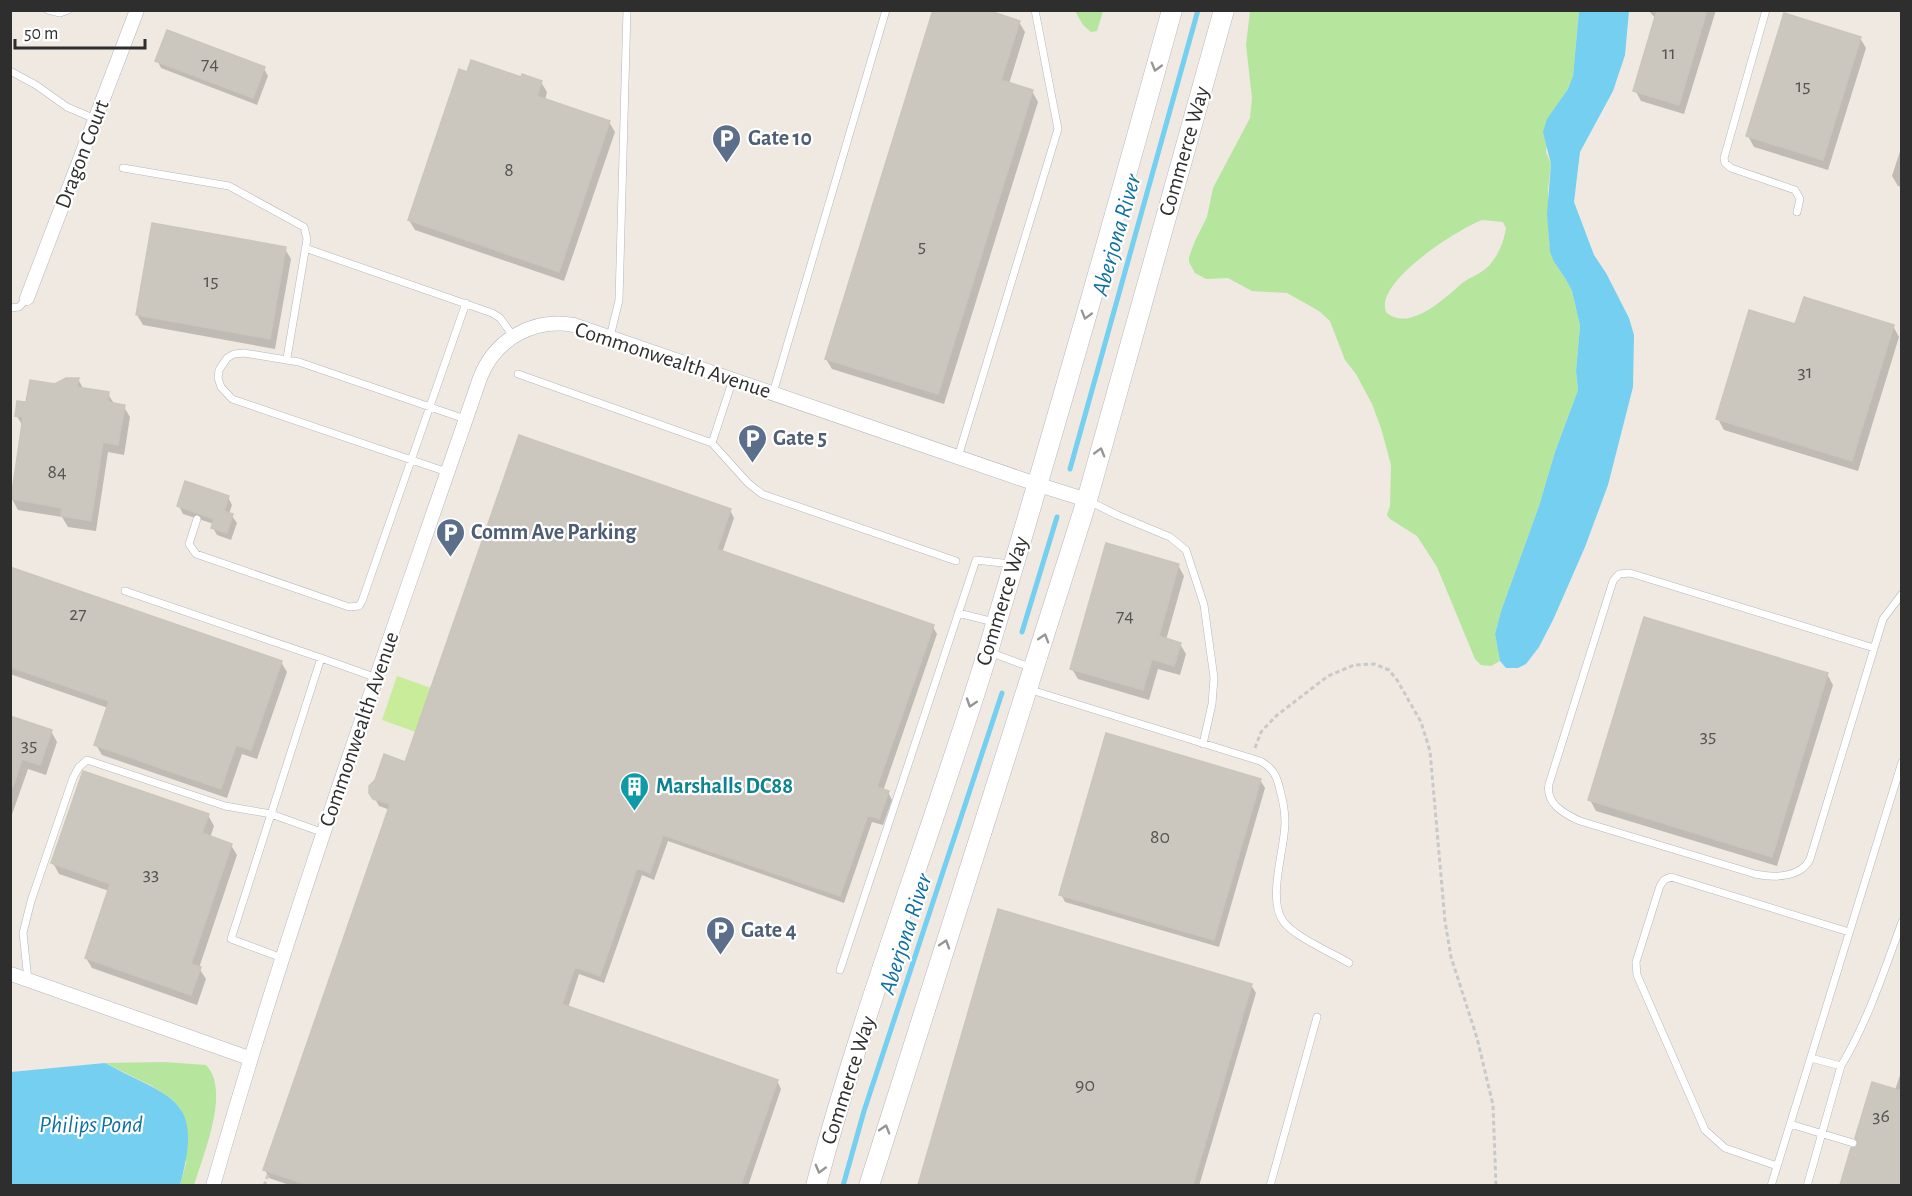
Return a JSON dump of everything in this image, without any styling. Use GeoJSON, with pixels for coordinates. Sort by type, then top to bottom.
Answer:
{"type":"FeatureCollection","features":[{"type":"Feature","properties":{"kind":"street","name":"Dragon Court"},"geometry":{"type":"LineString","coordinates":[[27,298],[137,10]]}},
{"type":"Feature","properties":{"kind":"street","name":"Commerce Way"},"geometry":{"type":"LineString","coordinates":[[816,1185],[848,1074],[987,652],[1102,263],[1172,10]]}},
{"type":"Feature","properties":{"kind":"street","name":"Commerce Way"},"geometry":{"type":"LineString","coordinates":[[869,1185],[1087,500],[1224,10]]}},
{"type":"Feature","properties":{"kind":"street","name":"Commonwealth Avenue"},"geometry":{"type":"LineString","coordinates":[[213,1185],[249,1058],[465,419],[487,362],[497,349],[513,336],[533,327],[558,323],[574,326],[1087,500]]}},
{"type":"Feature","properties":{"kind":"street"},"geometry":{"type":"LineString","coordinates":[[11,974],[249,1058]]}},
{"type":"Feature","properties":{"kind":"lane"},"geometry":{"type":"LineString","coordinates":[[48,10],[60,13],[68,10]]}},
{"type":"Feature","properties":{"kind":"lane"},"geometry":{"type":"LineString","coordinates":[[610,337],[620,300],[627,10]]}},
{"type":"Feature","properties":{"kind":"lane"},"geometry":{"type":"LineString","coordinates":[[773,393],[886,10]]}},
{"type":"Feature","properties":{"kind":"lane"},"geometry":{"type":"LineString","coordinates":[[958,457],[1059,129],[1035,10]]}},
{"type":"Feature","properties":{"kind":"lane"},"geometry":{"type":"LineString","coordinates":[[1766,10],[1724,158],[1725,163],[1731,168],[1795,190],[1800,199],[1797,212]]}},
{"type":"Feature","properties":{"kind":"lane"},"geometry":{"type":"LineString","coordinates":[[10,71],[36,85],[68,107],[95,119]]}},
{"type":"Feature","properties":{"kind":"lane"},"geometry":{"type":"LineString","coordinates":[[123,168],[229,186],[302,225],[307,233],[287,358]]}},
{"type":"Feature","properties":{"kind":"lane"},"geometry":{"type":"LineString","coordinates":[[305,248],[494,314],[513,336]]}},
{"type":"Feature","properties":{"kind":"lane"},"geometry":{"type":"LineString","coordinates":[[10,308],[21,305],[27,298]]}},
{"type":"Feature","properties":{"kind":"lane"},"geometry":{"type":"LineString","coordinates":[[197,519],[189,544],[196,554],[349,607],[355,607],[362,601],[466,303]]}},
{"type":"Feature","properties":{"kind":"lane"},"geometry":{"type":"LineString","coordinates":[[447,472],[232,399],[220,387],[219,370],[225,360],[234,354],[287,358],[465,419]]}},
{"type":"Feature","properties":{"kind":"lane"},"geometry":{"type":"LineString","coordinates":[[518,374],[712,442],[748,483],[762,494],[956,561]]}},
{"type":"Feature","properties":{"kind":"lane"},"geometry":{"type":"LineString","coordinates":[[712,442],[733,380]]}},
{"type":"Feature","properties":{"kind":"lane"},"geometry":{"type":"LineString","coordinates":[[1087,500],[1170,537],[1186,550],[1204,605],[1214,678],[1212,704],[1203,744]]}},
{"type":"Feature","properties":{"kind":"lane"},"geometry":{"type":"LineString","coordinates":[[840,970],[976,560],[1013,564]]}},
{"type":"Feature","properties":{"kind":"lane"},"geometry":{"type":"LineString","coordinates":[[1874,648],[1629,573],[1619,574],[1613,582],[1550,784],[1548,793],[1551,801],[1566,814],[1580,821],[1755,874],[1773,876],[1800,871],[1810,859],[1885,615],[1902,594]]}},
{"type":"Feature","properties":{"kind":"lane"},"geometry":{"type":"LineString","coordinates":[[125,591],[377,678]]}},
{"type":"Feature","properties":{"kind":"lane"},"geometry":{"type":"LineString","coordinates":[[958,613],[996,622]]}},
{"type":"Feature","properties":{"kind":"lane"},"geometry":{"type":"LineString","coordinates":[[987,652],[1034,669]]}},
{"type":"Feature","properties":{"kind":"lane"},"geometry":{"type":"LineString","coordinates":[[282,958],[231,939],[321,658]]}},
{"type":"Feature","properties":{"kind":"lane"},"geometry":{"type":"LineString","coordinates":[[1028,689],[1267,765],[1275,773],[1285,812],[1276,896],[1278,913],[1282,921],[1295,932],[1349,963]]}},
{"type":"Feature","properties":{"kind":"lane"},"geometry":{"type":"LineString","coordinates":[[28,980],[23,944],[31,901],[73,778],[82,762],[93,761],[225,806],[271,814],[324,833]]}},
{"type":"Feature","properties":{"kind":"lane"},"geometry":{"type":"LineString","coordinates":[[1771,1185],[1902,762]]}},
{"type":"Feature","properties":{"kind":"lane"},"geometry":{"type":"LineString","coordinates":[[1777,1166],[1725,1148],[1705,1130],[1637,975],[1636,962],[1660,886],[1664,880],[1671,877],[1849,932]]}},
{"type":"Feature","properties":{"kind":"lane"},"geometry":{"type":"LineString","coordinates":[[1807,1185],[1841,1066],[1861,1030],[1902,922]]}},
{"type":"Feature","properties":{"kind":"lane"},"geometry":{"type":"LineString","coordinates":[[1270,1185],[1317,1017]]}},
{"type":"Feature","properties":{"kind":"lane"},"geometry":{"type":"LineString","coordinates":[[1810,1058],[1841,1066]]}},
{"type":"Feature","properties":{"kind":"lane"},"geometry":{"type":"LineString","coordinates":[[1790,1124],[1853,1143]]}},
{"type":"Feature","properties":{"kind":"path"},"geometry":{"type":"LineString","coordinates":[[1252,759],[1261,732],[1275,716],[1328,676],[1354,665],[1374,663],[1389,670],[1397,680],[1421,722],[1430,751],[1445,921],[1451,957],[1477,1038],[1493,1105],[1496,1185]]}},
{"type":"Feature","properties":{"kind":"path"},"geometry":{"type":"LineString","coordinates":[[264,1185],[269,1172]]}},
{"type":"Feature","properties":{"kind":"green space"},"geometry":{"type":"Polygon","coordinates":[[[1075,11],[1103,11],[1097,31],[1091,32],[1083,25],[1075,11]]]}},
{"type":"Feature","properties":{"kind":"green space"},"geometry":{"type":"Polygon","coordinates":[[[1250,11],[1579,11],[1573,76],[1568,89],[1553,111],[1546,152],[1551,164],[1548,190],[1549,244],[1554,262],[1572,291],[1580,326],[1576,371],[1578,390],[1501,611],[1495,634],[1500,661],[1491,666],[1481,665],[1475,659],[1437,567],[1417,536],[1387,515],[1390,506],[1391,465],[1381,428],[1372,404],[1356,374],[1345,360],[1330,321],[1319,311],[1287,293],[1252,291],[1228,278],[1206,279],[1195,273],[1189,262],[1195,241],[1207,217],[1213,188],[1250,118],[1252,98],[1246,45],[1250,11]],[[1482,220],[1470,225],[1420,258],[1393,286],[1386,300],[1386,312],[1402,319],[1411,318],[1428,310],[1463,282],[1483,271],[1495,258],[1501,246],[1506,228],[1503,222],[1482,220]]]}},
{"type":"Feature","properties":{"kind":"green space"},"geometry":{"type":"Polygon","coordinates":[[[397,676],[431,688],[416,732],[382,720],[397,676]]]}},
{"type":"Feature","properties":{"kind":"green space"},"geometry":{"type":"Polygon","coordinates":[[[164,1062],[206,1065],[213,1076],[216,1106],[194,1185],[180,1185],[186,1163],[180,1108],[173,1100],[152,1086],[105,1063],[164,1062]]]}},
{"type":"Feature","properties":{"kind":"water"},"geometry":{"type":"Polygon","coordinates":[[[1579,11],[1629,11],[1625,55],[1613,91],[1580,152],[1574,202],[1594,255],[1629,318],[1634,335],[1633,387],[1608,485],[1585,547],[1553,620],[1539,647],[1526,664],[1518,668],[1506,668],[1500,661],[1495,634],[1555,452],[1578,390],[1576,371],[1580,326],[1572,291],[1550,252],[1547,214],[1551,164],[1543,132],[1547,119],[1568,89],[1573,76],[1579,11]]]}},
{"type":"Feature","properties":{"kind":"water","name":"Philips Pond"},"geometry":{"type":"Polygon","coordinates":[[[105,1063],[165,1094],[177,1104],[185,1117],[188,1134],[180,1185],[11,1185],[11,1072],[105,1063]]]}},
{"type":"Feature","properties":{"kind":"building"},"geometry":{"type":"Polygon","coordinates":[[[933,10],[987,10],[1020,21],[1001,80],[1033,90],[938,394],[825,359],[933,10]]]}},
{"type":"Feature","properties":{"kind":"building"},"geometry":{"type":"Polygon","coordinates":[[[1657,10],[1707,10],[1679,105],[1633,91],[1657,10]]]}},
{"type":"Feature","properties":{"kind":"building"},"geometry":{"type":"Polygon","coordinates":[[[1784,13],[1861,37],[1823,160],[1746,136],[1784,13]]]}},
{"type":"Feature","properties":{"kind":"building"},"geometry":{"type":"Polygon","coordinates":[[[167,30],[265,67],[253,98],[155,61],[167,30]]]}},
{"type":"Feature","properties":{"kind":"building"},"geometry":{"type":"Polygon","coordinates":[[[471,60],[521,77],[522,74],[542,81],[537,96],[610,121],[559,272],[408,220],[459,69],[467,72],[471,60]]]}},
{"type":"Feature","properties":{"kind":"building"},"geometry":{"type":"Polygon","coordinates":[[[152,223],[286,247],[270,339],[136,315],[152,223]]]}},
{"type":"Feature","properties":{"kind":"building"},"geometry":{"type":"Polygon","coordinates":[[[1804,297],[1894,325],[1852,461],[1716,419],[1749,310],[1795,324],[1804,297]]]}},
{"type":"Feature","properties":{"kind":"building"},"geometry":{"type":"Polygon","coordinates":[[[66,378],[79,378],[77,387],[109,392],[108,402],[125,405],[118,445],[103,442],[91,521],[61,516],[62,508],[11,499],[23,417],[15,416],[17,401],[26,402],[30,380],[55,384],[66,378]]]}},
{"type":"Feature","properties":{"kind":"building","name":"Marshalls DC88"},"geometry":{"type":"Polygon","coordinates":[[[519,435],[731,509],[717,549],[934,625],[877,787],[889,791],[879,819],[868,815],[840,896],[663,835],[650,873],[637,868],[600,976],[575,967],[562,1004],[778,1080],[741,1185],[308,1185],[263,1170],[390,804],[373,799],[369,793],[369,786],[375,780],[384,754],[405,762],[519,435]]]}},
{"type":"Feature","properties":{"kind":"building"},"geometry":{"type":"Polygon","coordinates":[[[185,481],[229,496],[224,511],[233,514],[227,533],[211,528],[214,519],[177,506],[185,481]]]}},
{"type":"Feature","properties":{"kind":"building"},"geometry":{"type":"Polygon","coordinates":[[[1106,543],[1179,564],[1159,636],[1181,643],[1174,666],[1152,659],[1143,690],[1070,669],[1106,543]]]}},
{"type":"Feature","properties":{"kind":"building"},"geometry":{"type":"Polygon","coordinates":[[[10,567],[282,661],[251,750],[236,745],[221,789],[94,745],[109,701],[10,667],[10,567]]]}},
{"type":"Feature","properties":{"kind":"building"},"geometry":{"type":"Polygon","coordinates":[[[1644,617],[1828,673],[1772,857],[1588,800],[1644,617]]]}},
{"type":"Feature","properties":{"kind":"building"},"geometry":{"type":"Polygon","coordinates":[[[10,716],[52,730],[40,765],[22,759],[13,787],[10,787],[10,716]]]}},
{"type":"Feature","properties":{"kind":"building"},"geometry":{"type":"Polygon","coordinates":[[[1106,733],[1261,779],[1214,940],[1059,895],[1106,733]]]}},
{"type":"Feature","properties":{"kind":"building"},"geometry":{"type":"Polygon","coordinates":[[[83,771],[209,814],[202,833],[232,844],[191,964],[201,967],[191,995],[85,958],[110,884],[51,863],[83,771]]]}},
{"type":"Feature","properties":{"kind":"building"},"geometry":{"type":"Polygon","coordinates":[[[998,909],[1252,984],[1193,1185],[918,1185],[998,909]]]}},
{"type":"Feature","properties":{"kind":"building"},"geometry":{"type":"Polygon","coordinates":[[[1872,1082],[1902,1091],[1902,1185],[1840,1185],[1851,1148],[1858,1144],[1855,1138],[1872,1082]]]}},
{"type":"Feature","properties":{"kind":"waterway","name":"Aberjona River"},"geometry":{"type":"LineString","coordinates":[[1070,469],[1198,10]]}},
{"type":"Feature","properties":{"kind":"waterway","name":"Aberjona River"},"geometry":{"type":"LineString","coordinates":[[1022,632],[1057,517]]}},
{"type":"Feature","properties":{"kind":"waterway","name":"Aberjona River"},"geometry":{"type":"LineString","coordinates":[[843,1186],[864,1111],[1002,693]]}},
{"type":"Feature","properties":{"kind":"place","name":"Gate 10"},"geometry":{"type":"Point","coordinates":[727,164]}},
{"type":"Feature","properties":{"kind":"place","name":"Gate 5"},"geometry":{"type":"Point","coordinates":[752,464]}},
{"type":"Feature","properties":{"kind":"place","name":"Comm Ave Parking"},"geometry":{"type":"Point","coordinates":[450,558]}},
{"type":"Feature","properties":{"kind":"place","name":"Marshalls DC88"},"geometry":{"type":"Point","coordinates":[635,812]}},
{"type":"Feature","properties":{"kind":"place","name":"Gate 4"},"geometry":{"type":"Point","coordinates":[720,956]}}]}
